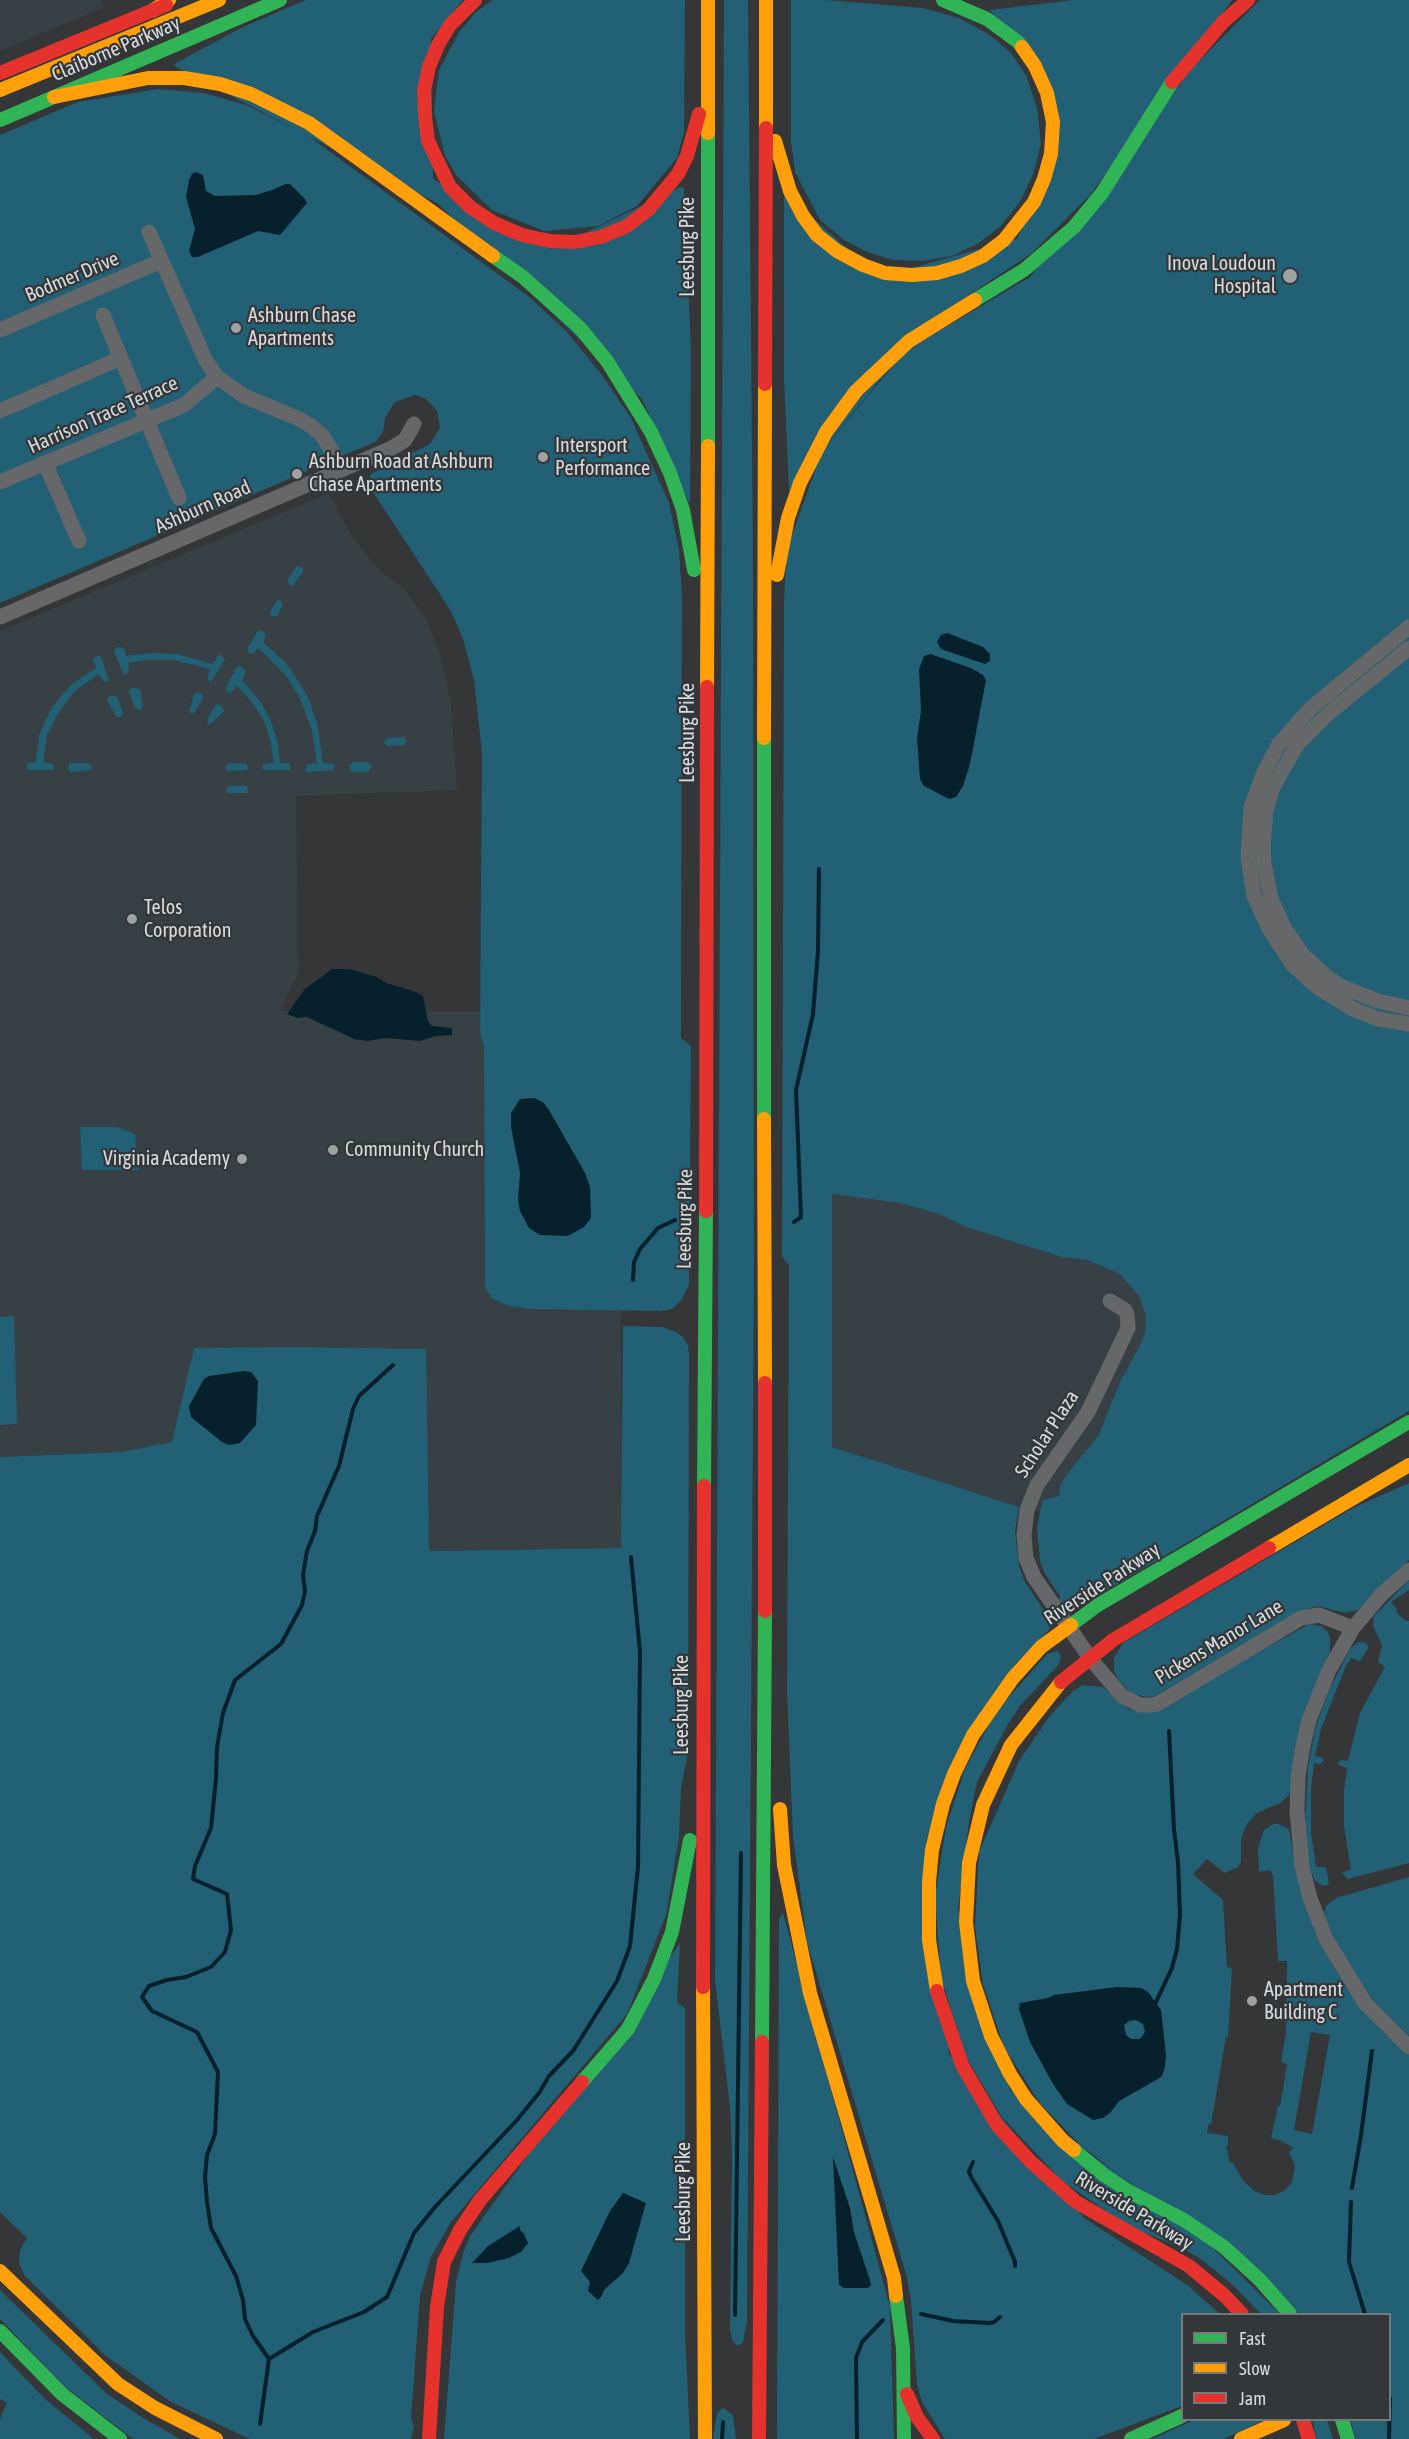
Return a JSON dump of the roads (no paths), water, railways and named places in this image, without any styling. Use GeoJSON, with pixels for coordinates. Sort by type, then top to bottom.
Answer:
{"type":"FeatureCollection","features":[{"type":"Feature","properties":{"kind":"main road"},"geometry":{"type":"LineString","coordinates":[[152,11],[169,0]]}},
{"type":"Feature","properties":{"kind":"main road","name":"Claiborne Parkway"},"geometry":{"type":"LineString","coordinates":[[0,73],[181,0]]}},
{"type":"Feature","properties":{"kind":"main road"},"geometry":{"type":"LineString","coordinates":[[0,90],[219,0]]}},
{"type":"Feature","properties":{"kind":"main road","name":"Claiborne Parkway"},"geometry":{"type":"LineString","coordinates":[[0,120],[280,0]]}},
{"type":"Feature","properties":{"kind":"main road"},"geometry":{"type":"LineString","coordinates":[[475,0],[450,25],[429,67],[424,90],[428,141],[450,187],[470,207],[494,222],[522,235],[550,241],[601,237],[627,226],[648,210],[678,174],[687,156],[708,69]]}},
{"type":"Feature","properties":{"kind":"main road","name":"Leesburg Pike"},"geometry":{"type":"LineString","coordinates":[[705,2439],[702,1704],[708,0]]}},
{"type":"Feature","properties":{"kind":"main road"},"geometry":{"type":"LineString","coordinates":[[759,2439],[765,1628],[766,0]]}},
{"type":"Feature","properties":{"kind":"main road"},"geometry":{"type":"LineString","coordinates":[[766,81],[781,166],[790,191],[817,235],[837,252],[885,273],[912,275],[937,273],[961,266],[982,256],[1004,240],[1034,202],[1044,179],[1050,154],[1053,122],[1047,93],[1035,66],[1017,42],[987,19],[944,0]]}},
{"type":"Feature","properties":{"kind":"main road"},"geometry":{"type":"LineString","coordinates":[[764,644],[788,518],[813,456],[838,413],[874,372],[909,341],[1024,270],[1074,227],[1102,193],[1178,72],[1223,22],[1248,0]]}},
{"type":"Feature","properties":{"kind":"main road"},"geometry":{"type":"LineString","coordinates":[[54,97],[130,81],[172,78],[220,84],[251,94],[309,123],[523,277],[556,305],[580,328],[607,361],[651,432],[670,473],[683,510],[690,542],[707,675]]}},
{"type":"Feature","properties":{"kind":"main road","name":"Riverside Parkway"},"geometry":{"type":"LineString","coordinates":[[1241,2313],[1225,2296],[1189,2266],[1076,2202],[1016,2148],[992,2116],[962,2065],[939,2001],[929,1940],[928,1910],[932,1850],[954,1774],[973,1735],[1013,1678],[1041,1647],[1098,1605],[1409,1422]]}},
{"type":"Feature","properties":{"kind":"main road","name":"Riverside Parkway"},"geometry":{"type":"LineString","coordinates":[[1289,2313],[1260,2280],[1207,2234],[1121,2187],[1063,2141],[1046,2125],[1016,2083],[991,2036],[973,1981],[966,1922],[969,1863],[983,1805],[1011,1745],[1052,1691],[1113,1640],[1409,1465]]}},
{"type":"Feature","properties":{"kind":"main road"},"geometry":{"type":"LineString","coordinates":[[765,1628],[784,1865],[810,1993],[894,2278],[902,2324],[904,2439]]}},
{"type":"Feature","properties":{"kind":"main road"},"geometry":{"type":"LineString","coordinates":[[429,2439],[437,2307],[444,2262],[460,2230],[480,2200],[628,2029],[654,1979],[672,1932],[689,1845],[702,1704]]}},
{"type":"Feature","properties":{"kind":"main road"},"geometry":{"type":"LineString","coordinates":[[0,2271],[118,2384],[163,2413],[216,2439]]}},
{"type":"Feature","properties":{"kind":"main road"},"geometry":{"type":"LineString","coordinates":[[0,2331],[62,2394],[120,2439]]}},
{"type":"Feature","properties":{"kind":"main road"},"geometry":{"type":"LineString","coordinates":[[904,2388],[917,2417],[933,2439]]}},
{"type":"Feature","properties":{"kind":"main road"},"geometry":{"type":"LineString","coordinates":[[1131,2439],[1181,2416]]}},
{"type":"Feature","properties":{"kind":"main road"},"geometry":{"type":"LineString","coordinates":[[1241,2439],[1282,2421]]}},
{"type":"Feature","properties":{"kind":"main road"},"geometry":{"type":"LineString","coordinates":[[1303,2421],[1309,2439]]}},
{"type":"Feature","properties":{"kind":"main road"},"geometry":{"type":"LineString","coordinates":[[1342,2421],[1348,2439]]}},
{"type":"Feature","properties":{"kind":"street"},"geometry":{"type":"LineString","coordinates":[[149,232],[206,361],[217,377],[243,396],[311,426],[322,435],[343,469]]}},
{"type":"Feature","properties":{"kind":"street","name":"Bodmer Drive"},"geometry":{"type":"LineString","coordinates":[[0,330],[161,261]]}},
{"type":"Feature","properties":{"kind":"street"},"geometry":{"type":"LineString","coordinates":[[103,315],[179,498]]}},
{"type":"Feature","properties":{"kind":"street"},"geometry":{"type":"LineString","coordinates":[[0,411],[121,358]]}},
{"type":"Feature","properties":{"kind":"street","name":"Harrison Trace Terrace"},"geometry":{"type":"LineString","coordinates":[[0,482],[184,405],[217,377]]}},
{"type":"Feature","properties":{"kind":"street","name":"Ashburn Road"},"geometry":{"type":"LineString","coordinates":[[0,617],[392,448],[405,440],[414,424]]}},
{"type":"Feature","properties":{"kind":"street"},"geometry":{"type":"LineString","coordinates":[[45,463],[80,541]]}},
{"type":"Feature","properties":{"kind":"street"},"geometry":{"type":"LineString","coordinates":[[1409,627],[1311,708],[1287,734],[1270,759],[1256,791],[1248,839],[1250,876],[1254,896],[1269,930],[1292,964],[1317,987],[1353,1009],[1378,1019],[1409,1024]]}},
{"type":"Feature","properties":{"kind":"street"},"geometry":{"type":"LineString","coordinates":[[1409,648],[1329,713],[1297,745],[1273,787],[1266,810],[1263,847],[1271,899],[1285,929],[1303,955],[1340,986],[1378,1001],[1409,1008]]}},
{"type":"Feature","properties":{"kind":"street","name":"Scholar Plaza"},"geometry":{"type":"LineString","coordinates":[[1067,1627],[1044,1594],[1029,1566],[1024,1546],[1025,1523],[1027,1510],[1037,1485],[1088,1412],[1128,1328],[1125,1310],[1110,1301]]}},
{"type":"Feature","properties":{"kind":"street"},"geometry":{"type":"LineString","coordinates":[[1409,1570],[1382,1594],[1353,1628],[1319,1693],[1303,1746],[1298,1777],[1297,1811],[1302,1866],[1317,1918],[1336,1958],[1365,2003],[1409,2047]]}},
{"type":"Feature","properties":{"kind":"street","name":"Pickens Manor Lane"},"geometry":{"type":"LineString","coordinates":[[1067,1627],[1089,1658],[1122,1696],[1140,1705],[1157,1704],[1301,1618],[1318,1615],[1353,1628]]}},
{"type":"Feature","properties":{"kind":"waterway"},"geometry":{"type":"LineString","coordinates":[[794,1222],[801,1217],[796,1090],[813,1014],[818,951],[819,869]]}},
{"type":"Feature","properties":{"kind":"waterway"},"geometry":{"type":"LineString","coordinates":[[633,1280],[634,1262],[640,1249],[658,1228],[675,1220]]}},
{"type":"Feature","properties":{"kind":"waterway"},"geometry":{"type":"LineString","coordinates":[[260,2424],[269,2359],[253,2336],[245,2319],[243,2300],[236,2276],[211,2228],[207,2202],[205,2177],[207,2155],[215,2134],[218,2072],[197,2032],[152,2011],[142,1997],[149,1986],[186,1977],[211,1967],[225,1952],[231,1930],[227,1894],[193,1879],[195,1866],[211,1828],[217,1747],[223,1713],[235,1680],[281,1644],[302,1605],[307,1551],[315,1531],[317,1516],[339,1466],[353,1409],[359,1396],[393,1365]]}},
{"type":"Feature","properties":{"kind":"waterway"},"geometry":{"type":"LineString","coordinates":[[269,2359],[313,2332],[364,2312],[387,2297],[414,2233],[435,2207],[517,2120],[539,2093],[549,2076],[573,2051],[617,1981],[630,1946],[638,1867],[640,1652],[631,1557]]}},
{"type":"Feature","properties":{"kind":"waterway"},"geometry":{"type":"LineString","coordinates":[[1156,2002],[1172,1968],[1177,1949],[1180,1915],[1169,1731]]}},
{"type":"Feature","properties":{"kind":"waterway"},"geometry":{"type":"LineString","coordinates":[[735,2315],[741,1853]]}},
{"type":"Feature","properties":{"kind":"waterway"},"geometry":{"type":"LineString","coordinates":[[1352,2188],[1372,2051]]}},
{"type":"Feature","properties":{"kind":"waterway"},"geometry":{"type":"LineString","coordinates":[[973,2162],[969,2171],[971,2177],[998,2221],[1015,2266]]}},
{"type":"Feature","properties":{"kind":"waterway"},"geometry":{"type":"LineString","coordinates":[[1351,2202],[1349,2262],[1365,2313]]}},
{"type":"Feature","properties":{"kind":"waterway"},"geometry":{"type":"LineString","coordinates":[[921,2314],[953,2321],[990,2323],[1000,2317]]}},
{"type":"Feature","properties":{"kind":"waterway"},"geometry":{"type":"LineString","coordinates":[[857,2439],[856,2358],[862,2342],[883,2320]]}},
{"type":"Feature","properties":{"kind":"waterway"},"geometry":{"type":"LineString","coordinates":[[1389,2421],[1389,2439]]}},
{"type":"Feature","properties":{"kind":"waterway"},"geometry":{"type":"LineString","coordinates":[[722,2439],[723,2422]]}},
{"type":"Feature","properties":{"kind":"place","name":"Inova Loudoun Hospital"},"geometry":{"type":"Point","coordinates":[1290,276]}},
{"type":"Feature","properties":{"kind":"place","name":"Ashburn Chase Apartments"},"geometry":{"type":"Point","coordinates":[236,328]}},
{"type":"Feature","properties":{"kind":"place","name":"Intersport Performance"},"geometry":{"type":"Point","coordinates":[543,457]}},
{"type":"Feature","properties":{"kind":"place","name":"Ashburn Road at Ashburn Chase Apartments"},"geometry":{"type":"Point","coordinates":[297,474]}},
{"type":"Feature","properties":{"kind":"place","name":"Telos Corporation"},"geometry":{"type":"Point","coordinates":[132,919]}},
{"type":"Feature","properties":{"kind":"place","name":"Community Church"},"geometry":{"type":"Point","coordinates":[333,1150]}},
{"type":"Feature","properties":{"kind":"place","name":"Virginia Academy"},"geometry":{"type":"Point","coordinates":[242,1159]}},
{"type":"Feature","properties":{"kind":"place","name":"Apartment Building C"},"geometry":{"type":"Point","coordinates":[1252,2001]}}]}
